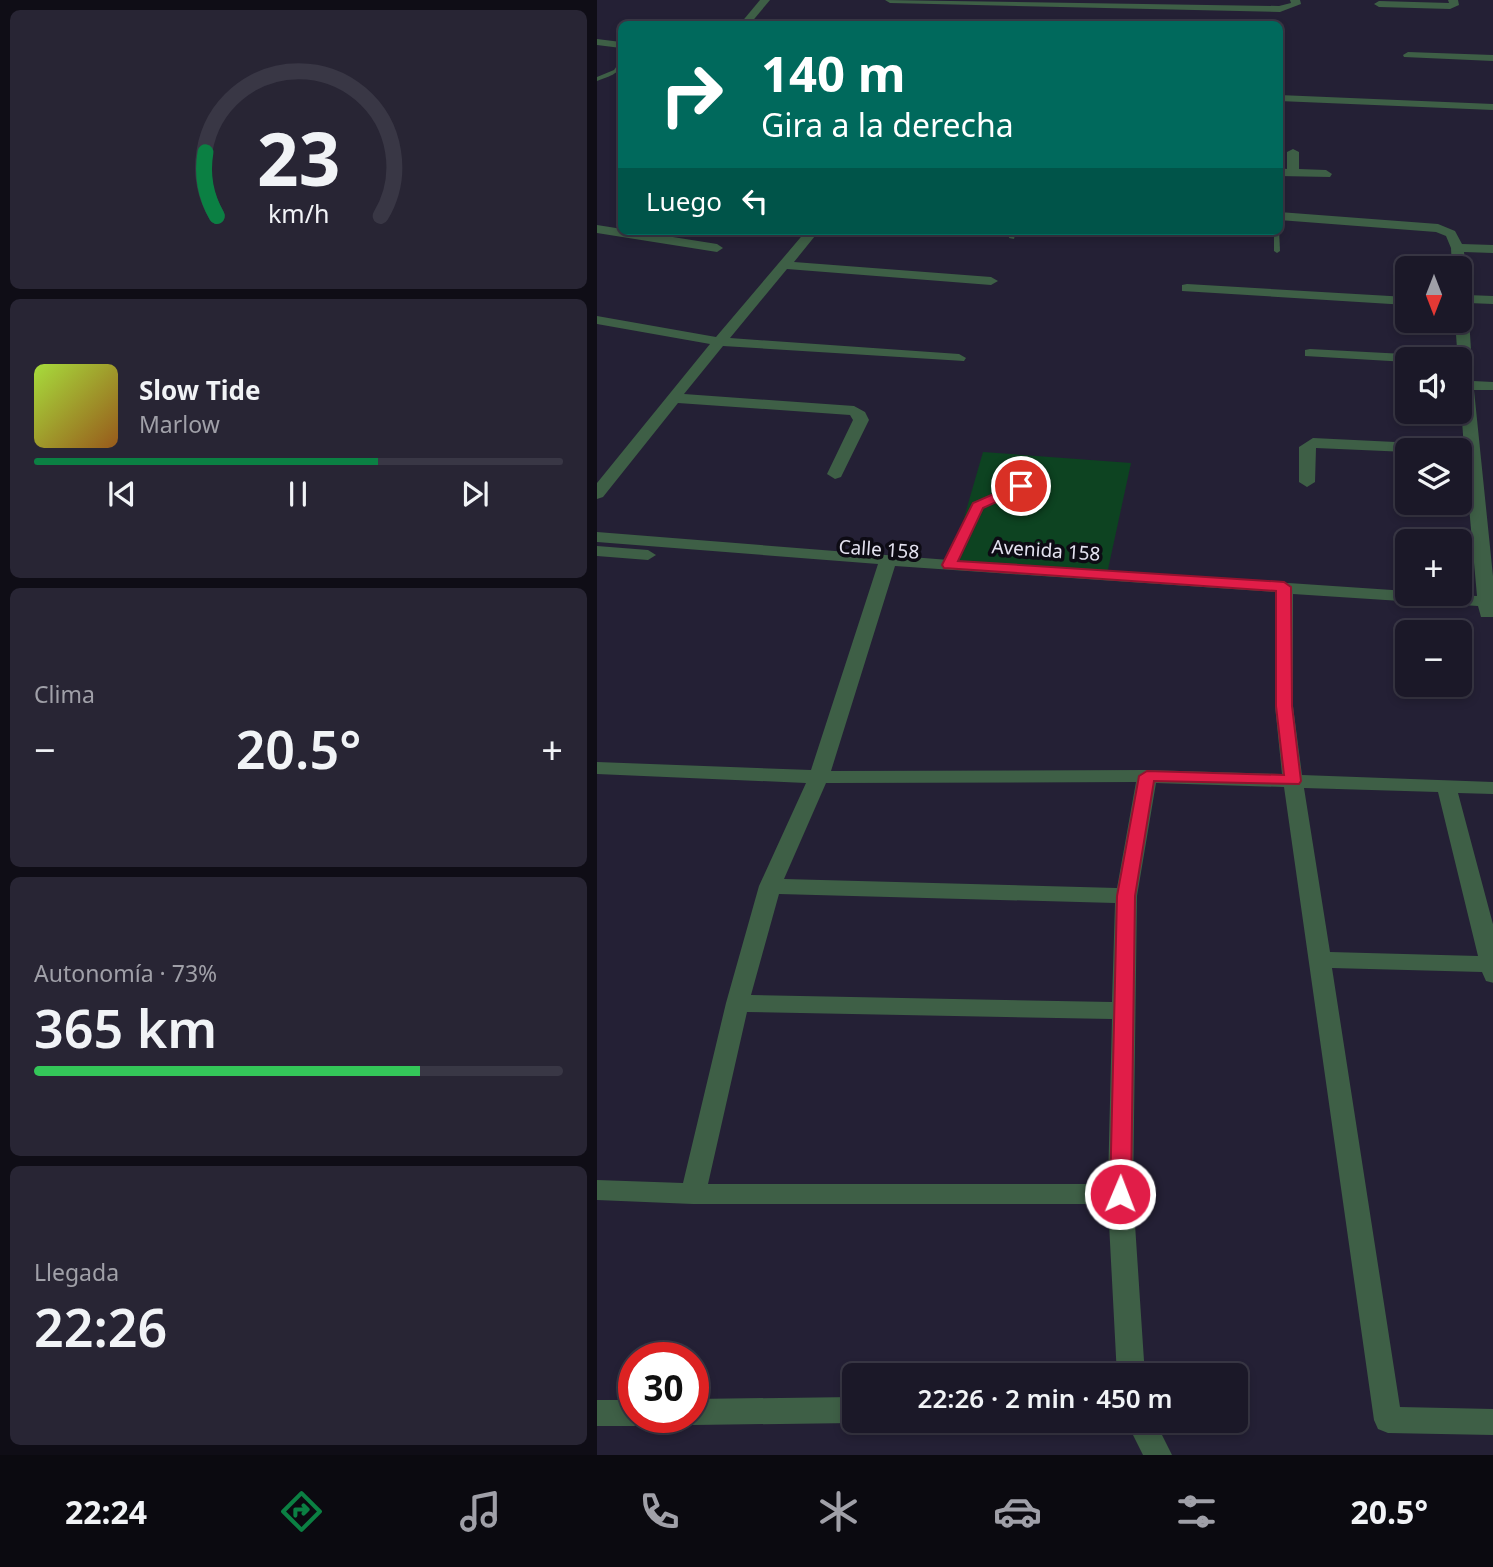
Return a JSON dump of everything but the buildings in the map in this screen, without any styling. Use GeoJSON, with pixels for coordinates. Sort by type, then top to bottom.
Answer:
{"type":"FeatureCollection","features":[{"type":"Feature","properties":{"kind":"street"},"geometry":{"type":"LineString","coordinates":[[748,21],[765,0]]}},
{"type":"Feature","properties":{"kind":"street"},"geometry":{"type":"LineString","coordinates":[[890,0],[1280,9],[1296,4],[1295,0]]}},
{"type":"Feature","properties":{"kind":"street"},"geometry":{"type":"LineString","coordinates":[[1379,6],[1450,6],[1454,5],[1453,0]]}},
{"type":"Feature","properties":{"kind":"street"},"geometry":{"type":"LineString","coordinates":[[597,41],[618,44]]}},
{"type":"Feature","properties":{"kind":"street"},"geometry":{"type":"LineString","coordinates":[[1406,43],[1410,68]]}},
{"type":"Feature","properties":{"kind":"street"},"geometry":{"type":"LineString","coordinates":[[1408,55],[1493,58]]}},
{"type":"Feature","properties":{"kind":"street"},"geometry":{"type":"LineString","coordinates":[[1283,98],[1493,107]]}},
{"type":"Feature","properties":{"kind":"street"},"geometry":{"type":"LineString","coordinates":[[1293,152],[1293,173]]}},
{"type":"Feature","properties":{"kind":"street"},"geometry":{"type":"LineString","coordinates":[[1283,172],[1326,174]]}},
{"type":"Feature","properties":{"kind":"street"},"geometry":{"type":"LineString","coordinates":[[1283,216],[1429,226],[1451,234],[1458,256]]}},
{"type":"Feature","properties":{"kind":"street"},"geometry":{"type":"LineString","coordinates":[[597,229],[618,232]]}},
{"type":"Feature","properties":{"kind":"street"},"geometry":{"type":"LineString","coordinates":[[635,235],[717,248]]}},
{"type":"Feature","properties":{"kind":"street"},"geometry":{"type":"LineString","coordinates":[[597,494],[672,398],[810,235]]}},
{"type":"Feature","properties":{"kind":"street"},"geometry":{"type":"LineString","coordinates":[[1457,248],[1493,249]]}},
{"type":"Feature","properties":{"kind":"street"},"geometry":{"type":"LineString","coordinates":[[784,265],[991,281]]}},
{"type":"Feature","properties":{"kind":"street"},"geometry":{"type":"LineString","coordinates":[[1187,288],[1395,300]]}},
{"type":"Feature","properties":{"kind":"street"},"geometry":{"type":"LineString","coordinates":[[1472,301],[1493,300]]}},
{"type":"Feature","properties":{"kind":"street"},"geometry":{"type":"LineString","coordinates":[[597,320],[722,342],[959,358]]}},
{"type":"Feature","properties":{"kind":"street"},"geometry":{"type":"LineString","coordinates":[[1310,353],[1395,358]]}},
{"type":"Feature","properties":{"kind":"street"},"geometry":{"type":"LineString","coordinates":[[1472,385],[1493,386]]}},
{"type":"Feature","properties":{"kind":"street"},"geometry":{"type":"LineString","coordinates":[[672,398],[854,411],[860,415],[861,420],[835,474]]}},
{"type":"Feature","properties":{"kind":"street"},"geometry":{"type":"LineString","coordinates":[[1307,482],[1307,447],[1313,443],[1395,447]]}},
{"type":"Feature","properties":{"kind":"street"},"geometry":{"type":"LineString","coordinates":[[1472,481],[1487,533],[1490,608]]}},
{"type":"Feature","properties":{"kind":"street","name":"Avenida 158"},"geometry":{"type":"LineString","coordinates":[[597,537],[886,565],[949,565],[1284,593]]}},
{"type":"Feature","properties":{"kind":"street","name":"Calle 158"},"geometry":{"type":"LineString","coordinates":[[597,551],[886,565],[1490,608]]}},
{"type":"Feature","properties":{"kind":"street"},"geometry":{"type":"LineString","coordinates":[[693,1194],[737,1003],[770,886],[819,777],[886,565]]}},
{"type":"Feature","properties":{"kind":"street"},"geometry":{"type":"LineString","coordinates":[[1284,593],[1284,706],[1293,781],[1388,1420],[1493,1422]]}},
{"type":"Feature","properties":{"kind":"street"},"geometry":{"type":"LineString","coordinates":[[597,768],[819,777],[1147,776],[1493,788]]}},
{"type":"Feature","properties":{"kind":"street"},"geometry":{"type":"LineString","coordinates":[[1130,1363],[1120,1194],[1126,896],[1147,776]]}},
{"type":"Feature","properties":{"kind":"street"},"geometry":{"type":"LineString","coordinates":[[1319,960],[1492,968],[1447,788]]}},
{"type":"Feature","properties":{"kind":"street"},"geometry":{"type":"LineString","coordinates":[[770,886],[1126,896]]}},
{"type":"Feature","properties":{"kind":"street"},"geometry":{"type":"LineString","coordinates":[[737,1003],[1124,1012]]}},
{"type":"Feature","properties":{"kind":"street"},"geometry":{"type":"LineString","coordinates":[[597,1190],[693,1194],[1120,1194]]}},
{"type":"Feature","properties":{"kind":"street"},"geometry":{"type":"LineString","coordinates":[[709,1412],[842,1410]]}},
{"type":"Feature","properties":{"kind":"street"},"geometry":{"type":"LineString","coordinates":[[597,1413],[618,1413]]}},
{"type":"Feature","properties":{"kind":"street"},"geometry":{"type":"LineString","coordinates":[[1147,1433],[1158,1455]]}},
{"type":"Feature","properties":{"kind":"lane"},"geometry":{"type":"LineString","coordinates":[[597,79],[618,68]]}},
{"type":"Feature","properties":{"kind":"lane"},"geometry":{"type":"LineString","coordinates":[[1277,235],[1277,251]]}},
{"type":"Feature","properties":{"kind":"lane"},"geometry":{"type":"LineString","coordinates":[[949,565],[978,506],[1021,486],[1025,468]]}},
{"type":"Feature","properties":{"kind":"green space"},"geometry":{"type":"Polygon","coordinates":[[[983,452],[1131,463],[1107,574],[951,563],[983,452]]]}},
{"type":"Feature","properties":{"kind":"route"},"geometry":{"type":"LineString","coordinates":[[1021,486],[978,506],[949,565],[1284,587],[1284,706],[1293,781],[1147,776],[1126,896],[1120,1194]]}}]}
